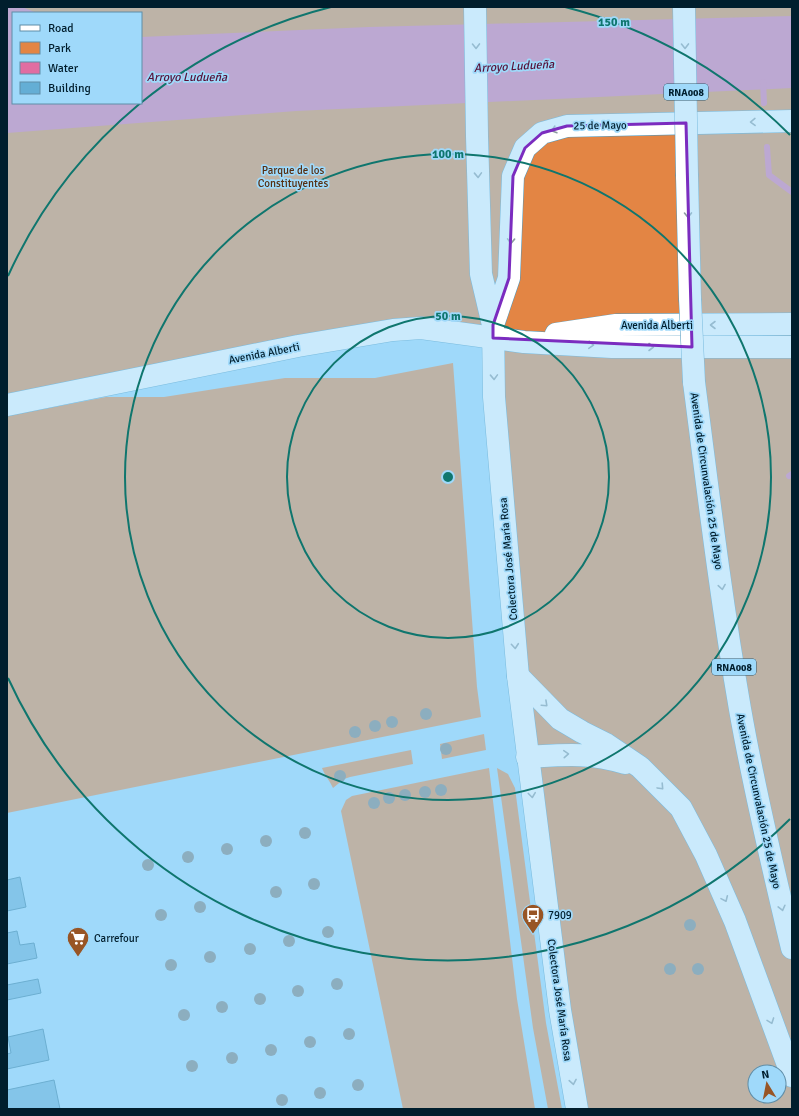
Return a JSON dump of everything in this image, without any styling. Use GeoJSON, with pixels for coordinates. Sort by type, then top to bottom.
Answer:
{"type":"FeatureCollection","features":[{"type":"Feature","properties":{"kind":"main road","name":"Colectora José María Rosa"},"geometry":{"type":"LineString","coordinates":[[475,7],[476,136],[481,274],[493,332],[494,397],[518,676],[560,1010],[577,1109]]}},
{"type":"Feature","properties":{"kind":"main road","name":"Avenida de Circunvalación 25 de Mayo"},"geometry":{"type":"LineString","coordinates":[[684,7],[690,299],[694,382],[711,517],[740,709],[766,842],[792,948]]}},
{"type":"Feature","properties":{"kind":"main road","name":"25 de Mayo"},"geometry":{"type":"LineString","coordinates":[[493,332],[509,278],[513,176],[525,148],[542,133],[567,126],[792,121]]}},
{"type":"Feature","properties":{"kind":"main road","name":"Avenida Alberti"},"geometry":{"type":"LineString","coordinates":[[524,342],[560,333],[616,325],[792,324]]}},
{"type":"Feature","properties":{"kind":"main road","name":"Avenida Alberti"},"geometry":{"type":"LineString","coordinates":[[7,405],[298,346],[393,330],[421,328],[493,332],[524,342],[612,347],[792,347]]}},
{"type":"Feature","properties":{"kind":"main road"},"geometry":{"type":"LineString","coordinates":[[518,676],[560,719],[606,744],[640,767],[681,808],[706,855],[735,921],[792,1076]]}},
{"type":"Feature","properties":{"kind":"main road"},"geometry":{"type":"LineString","coordinates":[[527,757],[589,754],[640,767]]}},
{"type":"Feature","properties":{"kind":"highlighted area"},"geometry":{"type":"Polygon","coordinates":[[[686,123],[692,347],[493,338],[493,325],[509,278],[513,176],[525,148],[542,133],[567,126],[686,123]]]}},
{"type":"Feature","properties":{"kind":"green space","name":"Parque de los Constituyentes"},"geometry":{"type":"Polygon","coordinates":[[[7,7],[792,7],[792,1109],[577,1109],[560,1010],[493,338],[421,328],[7,405],[7,7]]]}},
{"type":"Feature","properties":{"kind":"green space"},"geometry":{"type":"Polygon","coordinates":[[[453,363],[477,687],[481,717],[7,813],[7,416],[106,397],[164,397],[285,378],[375,378],[453,363]]]}},
{"type":"Feature","properties":{"kind":"green space"},"geometry":{"type":"Polygon","coordinates":[[[484,734],[486,750],[442,759],[440,744],[484,734]]]}},
{"type":"Feature","properties":{"kind":"green space"},"geometry":{"type":"Polygon","coordinates":[[[411,750],[413,764],[350,777],[344,779],[333,788],[322,768],[411,750]]]}},
{"type":"Feature","properties":{"kind":"green space"},"geometry":{"type":"Polygon","coordinates":[[[489,768],[517,999],[535,1109],[403,1109],[341,811],[346,800],[352,796],[489,768]]]}},
{"type":"Feature","properties":{"kind":"green space"},"geometry":{"type":"Polygon","coordinates":[[[497,768],[508,774],[515,788],[546,1023],[562,1109],[548,1109],[533,1028],[497,768]]]}},
{"type":"Feature","properties":{"kind":"water","name":"Arroyo Ludueña"},"geometry":{"type":"Polygon","coordinates":[[[7,7],[22,7],[34,12],[12,12],[12,104],[142,104],[142,37],[369,27],[792,16],[792,88],[296,111],[7,133],[7,7]]]}},
{"type":"Feature","properties":{"kind":"building"},"geometry":{"type":"Polygon","coordinates":[[[20,877],[26,907],[7,911],[7,880],[20,877]]]}},
{"type":"Feature","properties":{"kind":"building"},"geometry":{"type":"Polygon","coordinates":[[[17,931],[20,945],[34,943],[37,958],[7,964],[7,933],[17,931]]]}},
{"type":"Feature","properties":{"kind":"building"},"geometry":{"type":"Polygon","coordinates":[[[38,979],[41,993],[7,1000],[7,985],[38,979]]]}},
{"type":"Feature","properties":{"kind":"building"},"geometry":{"type":"Polygon","coordinates":[[[43,1029],[49,1060],[7,1069],[7,1054],[11,1053],[8,1037],[43,1029]]]}},
{"type":"Feature","properties":{"kind":"building"},"geometry":{"type":"Polygon","coordinates":[[[54,1080],[60,1109],[7,1109],[7,1090],[54,1080]]]}},
{"type":"Feature","properties":{"kind":"waterway"},"geometry":{"type":"LineString","coordinates":[[763,82],[764,103]]}},
{"type":"Feature","properties":{"kind":"waterway"},"geometry":{"type":"LineString","coordinates":[[767,147],[769,175],[792,192]]}},
{"type":"Feature","properties":{"kind":"place","name":"7909"},"geometry":{"type":"Point","coordinates":[533,934]}},
{"type":"Feature","properties":{"kind":"place","name":"Carrefour"},"geometry":{"type":"Point","coordinates":[78,958]}}]}
